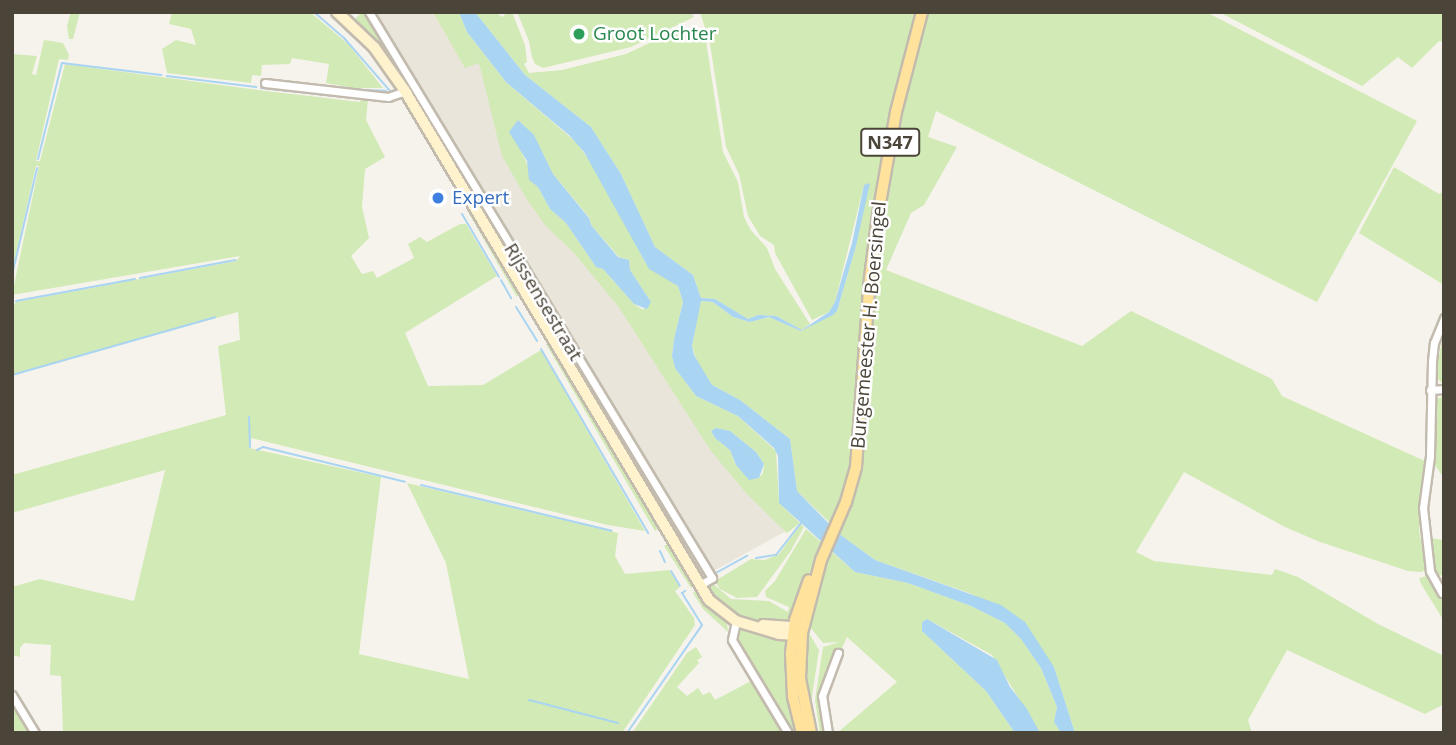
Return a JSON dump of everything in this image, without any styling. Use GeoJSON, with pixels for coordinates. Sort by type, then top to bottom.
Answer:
{"type":"FeatureCollection","features":[{"type":"Feature","properties":{"kind":"main road","name":"Rijssensestraat"},"geometry":{"type":"LineString","coordinates":[[337,12],[374,47],[405,91],[468,206],[716,608],[736,621],[749,625],[796,632]]}},
{"type":"Feature","properties":{"kind":"main road","name":"Burgemeester H. Boersingel"},"geometry":{"type":"LineString","coordinates":[[796,632],[822,556],[852,483],[859,444],[870,278],[879,204],[898,102],[922,12]]}},
{"type":"Feature","properties":{"kind":"main road","name":"N347"},"geometry":{"type":"LineString","coordinates":[[796,632],[792,688],[802,733]]}},
{"type":"Feature","properties":{"kind":"main road","name":"N347"},"geometry":{"type":"LineString","coordinates":[[796,632],[800,678],[811,733]]}},
{"type":"Feature","properties":{"kind":"street","name":"Rijssensestraat"},"geometry":{"type":"LineString","coordinates":[[369,12],[712,578],[700,585]]}},
{"type":"Feature","properties":{"kind":"street"},"geometry":{"type":"LineString","coordinates":[[265,83],[388,97],[405,91]]}},
{"type":"Feature","properties":{"kind":"street"},"geometry":{"type":"LineString","coordinates":[[1441,593],[1430,571],[1423,523],[1430,456],[1430,390],[1434,343],[1444,318]]}},
{"type":"Feature","properties":{"kind":"street"},"geometry":{"type":"LineString","coordinates":[[1430,390],[1444,389]]}},
{"type":"Feature","properties":{"kind":"street"},"geometry":{"type":"LineString","coordinates":[[736,621],[732,640],[788,733]]}},
{"type":"Feature","properties":{"kind":"street"},"geometry":{"type":"LineString","coordinates":[[828,733],[822,696],[838,653]]}},
{"type":"Feature","properties":{"kind":"street"},"geometry":{"type":"LineString","coordinates":[[12,695],[35,733]]}},
{"type":"Feature","properties":{"kind":"shaded area"},"geometry":{"type":"Polygon","coordinates":[[[373,12],[437,12],[481,59],[505,155],[620,305],[667,377],[786,531],[710,573],[373,12]]]}},
{"type":"Feature","properties":{"kind":"green space"},"geometry":{"type":"Polygon","coordinates":[[[71,12],[80,12],[73,39],[69,39],[67,26],[71,12]]]}},
{"type":"Feature","properties":{"kind":"green space"},"geometry":{"type":"Polygon","coordinates":[[[172,12],[310,12],[348,44],[383,88],[354,88],[326,83],[329,64],[292,58],[290,64],[262,65],[261,76],[252,75],[251,83],[167,73],[162,49],[176,40],[196,45],[191,29],[169,24],[172,12]]]}},
{"type":"Feature","properties":{"kind":"green space"},"geometry":{"type":"Polygon","coordinates":[[[362,12],[382,36],[410,87],[407,89],[353,21],[362,12]]]}},
{"type":"Feature","properties":{"kind":"green space"},"geometry":{"type":"Polygon","coordinates":[[[433,12],[459,12],[467,32],[506,82],[577,143],[600,176],[646,264],[678,286],[683,302],[674,339],[672,356],[675,368],[696,396],[738,416],[776,451],[779,503],[800,523],[787,533],[747,494],[711,451],[618,306],[573,252],[545,225],[526,198],[502,156],[479,63],[465,68],[433,12]],[[518,120],[518,144],[529,168],[530,180],[538,187],[550,209],[566,223],[596,267],[603,269],[634,304],[643,310],[649,299],[630,270],[629,260],[619,257],[591,225],[589,217],[553,174],[534,136],[518,120]],[[716,428],[711,431],[715,438],[730,450],[735,464],[749,479],[759,478],[764,464],[756,452],[730,431],[716,428]]]}},
{"type":"Feature","properties":{"kind":"green space"},"geometry":{"type":"Polygon","coordinates":[[[475,12],[494,12],[503,17],[507,12],[512,12],[525,45],[527,62],[524,64],[529,73],[562,70],[626,54],[671,33],[706,41],[723,152],[738,182],[744,217],[750,229],[767,248],[775,269],[810,324],[802,330],[776,316],[758,315],[748,319],[715,299],[701,298],[693,275],[655,247],[621,174],[591,127],[525,75],[475,12]]]}},
{"type":"Feature","properties":{"kind":"green space"},"geometry":{"type":"Polygon","coordinates":[[[517,12],[689,12],[694,17],[631,47],[543,68],[535,64],[517,12]]]}},
{"type":"Feature","properties":{"kind":"green space"},"geometry":{"type":"Polygon","coordinates":[[[700,12],[916,12],[890,119],[869,235],[854,448],[842,497],[831,524],[797,491],[790,439],[740,400],[712,385],[697,362],[692,346],[700,301],[713,302],[733,317],[750,322],[769,317],[801,331],[837,311],[856,246],[864,185],[835,302],[829,312],[812,320],[775,253],[774,245],[760,236],[748,216],[739,174],[726,147],[710,44],[700,12]]]}},
{"type":"Feature","properties":{"kind":"green space"},"geometry":{"type":"Polygon","coordinates":[[[925,12],[1206,12],[1417,121],[1317,302],[936,111],[928,137],[957,147],[924,205],[911,213],[886,270],[1082,346],[1131,311],[1272,379],[1282,396],[1427,462],[1419,531],[1426,568],[1422,572],[1408,571],[1320,542],[1285,527],[1184,472],[1136,552],[1154,561],[1272,575],[1275,569],[1298,577],[1378,624],[1444,656],[1444,704],[1425,714],[1287,650],[1248,720],[1252,733],[1075,733],[1054,667],[972,594],[875,560],[838,533],[857,477],[863,449],[875,267],[899,121],[925,12]]]}},
{"type":"Feature","properties":{"kind":"green space"},"geometry":{"type":"Polygon","coordinates":[[[1219,12],[1444,12],[1444,42],[1439,41],[1412,68],[1398,57],[1362,86],[1219,12]]]}},
{"type":"Feature","properties":{"kind":"green space"},"geometry":{"type":"Polygon","coordinates":[[[44,40],[63,43],[69,55],[68,60],[59,59],[36,161],[40,161],[65,64],[360,102],[361,98],[368,99],[366,120],[385,157],[365,169],[362,207],[369,238],[351,256],[362,274],[373,271],[377,278],[414,258],[408,244],[420,237],[427,242],[460,224],[466,224],[497,276],[405,333],[428,386],[483,385],[541,350],[645,531],[608,525],[251,438],[249,448],[381,477],[359,654],[469,679],[446,563],[407,483],[618,533],[615,556],[625,574],[669,570],[680,587],[675,591],[694,618],[695,625],[622,733],[63,733],[61,676],[50,675],[51,645],[24,643],[20,648],[20,657],[12,655],[12,587],[40,579],[134,601],[165,470],[12,513],[12,475],[226,415],[218,346],[240,340],[238,312],[12,374],[12,307],[16,302],[236,261],[240,256],[12,295],[39,166],[36,166],[12,272],[12,54],[37,56],[32,74],[36,75],[44,40]]]}},
{"type":"Feature","properties":{"kind":"green space"},"geometry":{"type":"Polygon","coordinates":[[[410,89],[427,111],[479,199],[475,201],[442,138],[408,90],[410,89]]]}},
{"type":"Feature","properties":{"kind":"green space"},"geometry":{"type":"Polygon","coordinates":[[[1394,167],[1439,194],[1444,191],[1444,285],[1359,233],[1394,167]]]}},
{"type":"Feature","properties":{"kind":"green space"},"geometry":{"type":"Polygon","coordinates":[[[478,201],[532,288],[528,291],[476,203],[478,201]]]}},
{"type":"Feature","properties":{"kind":"green space"},"geometry":{"type":"Polygon","coordinates":[[[468,212],[472,213],[520,291],[517,297],[468,212]]]}},
{"type":"Feature","properties":{"kind":"green space"},"geometry":{"type":"Polygon","coordinates":[[[533,289],[664,506],[679,534],[675,537],[529,292],[533,289]]]}},
{"type":"Feature","properties":{"kind":"green space"},"geometry":{"type":"Polygon","coordinates":[[[1444,332],[1444,385],[1436,377],[1436,370],[1444,332]]]}},
{"type":"Feature","properties":{"kind":"green space"},"geometry":{"type":"Polygon","coordinates":[[[546,344],[553,345],[660,527],[655,531],[546,344]]]}},
{"type":"Feature","properties":{"kind":"green space"},"geometry":{"type":"Polygon","coordinates":[[[1444,396],[1444,478],[1434,464],[1437,399],[1444,396]]]}},
{"type":"Feature","properties":{"kind":"green space"},"geometry":{"type":"Polygon","coordinates":[[[801,524],[804,527],[790,552],[757,597],[737,598],[720,589],[715,581],[751,559],[765,560],[779,554],[801,524]]]}},
{"type":"Feature","properties":{"kind":"green space"},"geometry":{"type":"Polygon","coordinates":[[[806,529],[822,543],[820,547],[818,545],[819,552],[788,621],[739,618],[715,600],[705,587],[711,582],[731,599],[769,601],[788,612],[789,607],[766,597],[765,591],[775,581],[806,529]]]}},
{"type":"Feature","properties":{"kind":"green space"},"geometry":{"type":"Polygon","coordinates":[[[1429,538],[1444,540],[1444,576],[1435,574],[1429,538]]]}},
{"type":"Feature","properties":{"kind":"green space"},"geometry":{"type":"Polygon","coordinates":[[[671,542],[696,585],[691,588],[664,546],[671,542]]]}},
{"type":"Feature","properties":{"kind":"green space"},"geometry":{"type":"Polygon","coordinates":[[[830,550],[855,572],[908,583],[971,606],[1005,623],[1021,639],[1041,668],[1057,707],[1054,722],[1061,733],[1040,733],[992,655],[927,619],[922,622],[922,631],[986,691],[1015,733],[837,733],[897,682],[847,637],[841,650],[835,649],[821,689],[821,716],[826,733],[820,733],[815,700],[823,647],[839,642],[823,643],[810,627],[807,630],[819,650],[811,703],[817,733],[813,733],[803,690],[802,658],[809,610],[830,550]]]}},
{"type":"Feature","properties":{"kind":"green space"},"geometry":{"type":"Polygon","coordinates":[[[1430,575],[1444,604],[1444,621],[1419,578],[1430,575]]]}},
{"type":"Feature","properties":{"kind":"green space"},"geometry":{"type":"Polygon","coordinates":[[[698,589],[713,611],[727,623],[728,632],[703,609],[693,593],[698,589]]]}},
{"type":"Feature","properties":{"kind":"green space"},"geometry":{"type":"Polygon","coordinates":[[[744,628],[786,641],[800,733],[791,733],[735,638],[739,629],[744,628]]]}},
{"type":"Feature","properties":{"kind":"green space"},"geometry":{"type":"Polygon","coordinates":[[[696,647],[702,657],[677,687],[687,696],[698,688],[703,695],[710,692],[715,700],[753,680],[786,733],[632,733],[687,653],[696,647]]]}},
{"type":"Feature","properties":{"kind":"green space"},"geometry":{"type":"Polygon","coordinates":[[[12,702],[25,723],[30,733],[12,733],[12,702]]]}},
{"type":"Feature","properties":{"kind":"water"},"geometry":{"type":"Polygon","coordinates":[[[459,12],[475,12],[525,75],[591,127],[621,174],[655,247],[693,275],[701,298],[715,299],[748,319],[758,315],[776,316],[802,330],[829,312],[835,302],[852,243],[864,185],[870,183],[856,246],[837,311],[833,315],[801,331],[769,317],[750,322],[733,317],[713,302],[701,301],[692,346],[694,355],[712,385],[740,400],[790,439],[797,491],[838,533],[875,560],[1001,605],[1025,622],[1054,667],[1075,733],[1061,733],[1054,722],[1057,707],[1041,668],[1021,639],[1005,623],[971,606],[908,583],[855,572],[779,503],[778,456],[774,448],[738,416],[696,396],[675,368],[672,356],[674,339],[683,302],[678,286],[649,269],[584,152],[570,136],[506,82],[467,32],[459,12]]]}},
{"type":"Feature","properties":{"kind":"water"},"geometry":{"type":"Polygon","coordinates":[[[518,120],[534,135],[553,174],[589,218],[591,225],[618,257],[629,260],[630,270],[651,302],[647,309],[634,304],[603,269],[596,267],[566,223],[550,209],[538,187],[529,180],[527,161],[509,132],[518,120]]]}},
{"type":"Feature","properties":{"kind":"water"},"geometry":{"type":"Polygon","coordinates":[[[716,428],[730,431],[756,452],[764,464],[759,478],[749,480],[736,465],[730,450],[715,438],[711,431],[716,428]]]}},
{"type":"Feature","properties":{"kind":"water"},"geometry":{"type":"Polygon","coordinates":[[[927,619],[997,660],[1010,687],[1027,709],[1040,733],[1015,733],[986,691],[922,631],[922,622],[927,619]]]}},
{"type":"Feature","properties":{"kind":"waterway"},"geometry":{"type":"LineString","coordinates":[[314,12],[344,38],[390,91]]}},
{"type":"Feature","properties":{"kind":"waterway"},"geometry":{"type":"LineString","coordinates":[[38,159],[62,63],[161,75]]}},
{"type":"Feature","properties":{"kind":"waterway"},"geometry":{"type":"LineString","coordinates":[[167,76],[256,87]]}},
{"type":"Feature","properties":{"kind":"waterway"},"geometry":{"type":"LineString","coordinates":[[261,88],[309,93]]}},
{"type":"Feature","properties":{"kind":"waterway"},"geometry":{"type":"LineString","coordinates":[[361,90],[386,91]]}},
{"type":"Feature","properties":{"kind":"waterway"},"geometry":{"type":"LineString","coordinates":[[318,94],[359,98]]}},
{"type":"Feature","properties":{"kind":"waterway"},"geometry":{"type":"LineString","coordinates":[[12,275],[37,168]]}},
{"type":"Feature","properties":{"kind":"waterway"},"geometry":{"type":"LineString","coordinates":[[462,214],[499,277]]}},
{"type":"Feature","properties":{"kind":"waterway"},"geometry":{"type":"LineString","coordinates":[[140,278],[235,260]]}},
{"type":"Feature","properties":{"kind":"waterway"},"geometry":{"type":"LineString","coordinates":[[16,301],[135,279]]}},
{"type":"Feature","properties":{"kind":"waterway"},"geometry":{"type":"LineString","coordinates":[[501,280],[511,298]]}},
{"type":"Feature","properties":{"kind":"waterway"},"geometry":{"type":"LineString","coordinates":[[516,307],[537,341]]}},
{"type":"Feature","properties":{"kind":"waterway"},"geometry":{"type":"LineString","coordinates":[[12,375],[215,317]]}},
{"type":"Feature","properties":{"kind":"waterway"},"geometry":{"type":"LineString","coordinates":[[541,349],[648,533]]}},
{"type":"Feature","properties":{"kind":"waterway"},"geometry":{"type":"LineString","coordinates":[[249,417],[250,447]]}},
{"type":"Feature","properties":{"kind":"waterway"},"geometry":{"type":"LineString","coordinates":[[257,450],[263,447],[405,482]]}},
{"type":"Feature","properties":{"kind":"waterway"},"geometry":{"type":"LineString","coordinates":[[421,485],[612,531]]}},
{"type":"Feature","properties":{"kind":"waterway"},"geometry":{"type":"LineString","coordinates":[[756,558],[776,555],[801,523]]}},
{"type":"Feature","properties":{"kind":"waterway"},"geometry":{"type":"LineString","coordinates":[[660,551],[665,562]]}},
{"type":"Feature","properties":{"kind":"waterway"},"geometry":{"type":"LineString","coordinates":[[714,574],[747,556]]}},
{"type":"Feature","properties":{"kind":"waterway"},"geometry":{"type":"LineString","coordinates":[[671,571],[680,586]]}},
{"type":"Feature","properties":{"kind":"waterway"},"geometry":{"type":"LineString","coordinates":[[627,733],[702,625],[682,593],[685,591]]}},
{"type":"Feature","properties":{"kind":"waterway"},"geometry":{"type":"LineString","coordinates":[[529,700],[618,723]]}},
{"type":"Feature","properties":{"kind":"place","name":"Groot Lochter"},"geometry":{"type":"Point","coordinates":[579,34]}},
{"type":"Feature","properties":{"kind":"place","name":"Expert"},"geometry":{"type":"Point","coordinates":[438,198]}}]}
